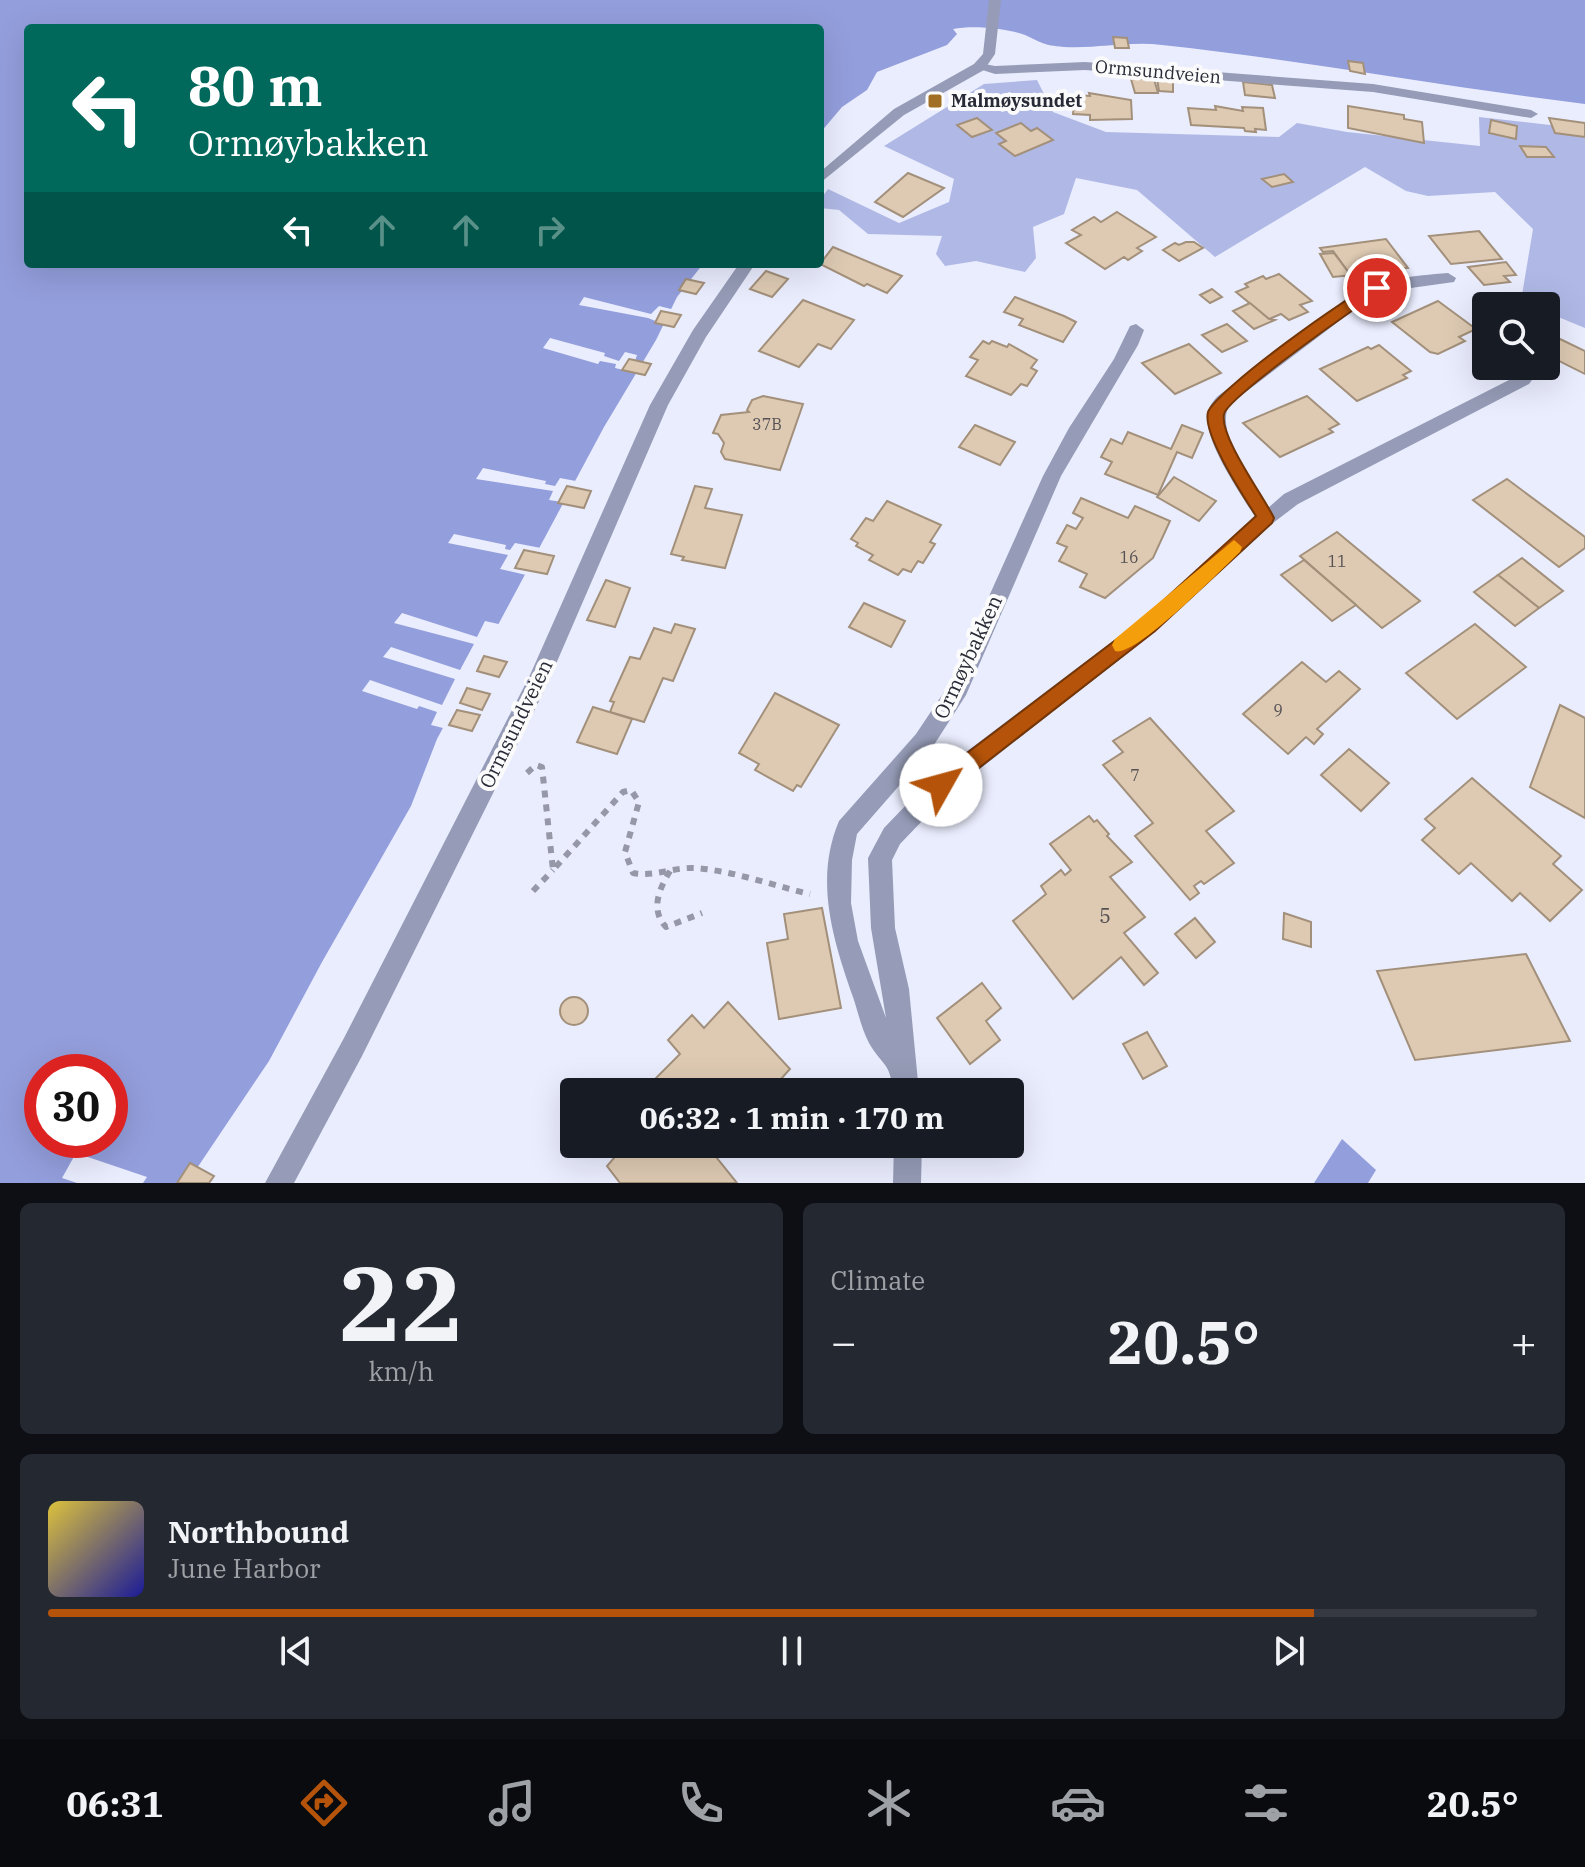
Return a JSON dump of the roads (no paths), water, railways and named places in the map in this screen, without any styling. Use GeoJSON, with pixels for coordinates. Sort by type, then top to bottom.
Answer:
{"type":"FeatureCollection","features":[{"type":"Feature","properties":{"kind":"street"},"geometry":{"type":"LineString","coordinates":[[824,176],[899,112],[979,67],[989,54],[995,0]]}},
{"type":"Feature","properties":{"kind":"street","name":"Ormsundveien"},"geometry":{"type":"LineString","coordinates":[[979,67],[995,70],[1085,66],[1373,88],[1531,114]]}},
{"type":"Feature","properties":{"kind":"street","name":"Ormsundveien"},"geometry":{"type":"LineString","coordinates":[[279,1183],[353,1047],[539,680],[659,405],[699,334],[744,268]]}},
{"type":"Feature","properties":{"kind":"street"},"geometry":{"type":"LineString","coordinates":[[1266,518],[1239,475],[1217,427],[1216,413],[1224,400],[1357,299],[1377,288],[1448,278]]}},
{"type":"Feature","properties":{"kind":"street","name":"Ormøybakken"},"geometry":{"type":"LineString","coordinates":[[904,1065],[879,1035],[846,941],[839,903],[840,860],[847,829],[939,722],[958,688],[1058,463],[1082,418],[1121,361],[1136,330]]}},
{"type":"Feature","properties":{"kind":"street"},"geometry":{"type":"LineString","coordinates":[[905,1078],[896,989],[882,914],[880,858],[892,836],[941,785],[1149,625],[1291,499],[1523,380]]}},
{"type":"Feature","properties":{"kind":"street"},"geometry":{"type":"LineString","coordinates":[[907,1183],[908,1158]]}},
{"type":"Feature","properties":{"kind":"place","name":"Malmøysundet"},"geometry":{"type":"Point","coordinates":[935,101]}}]}
